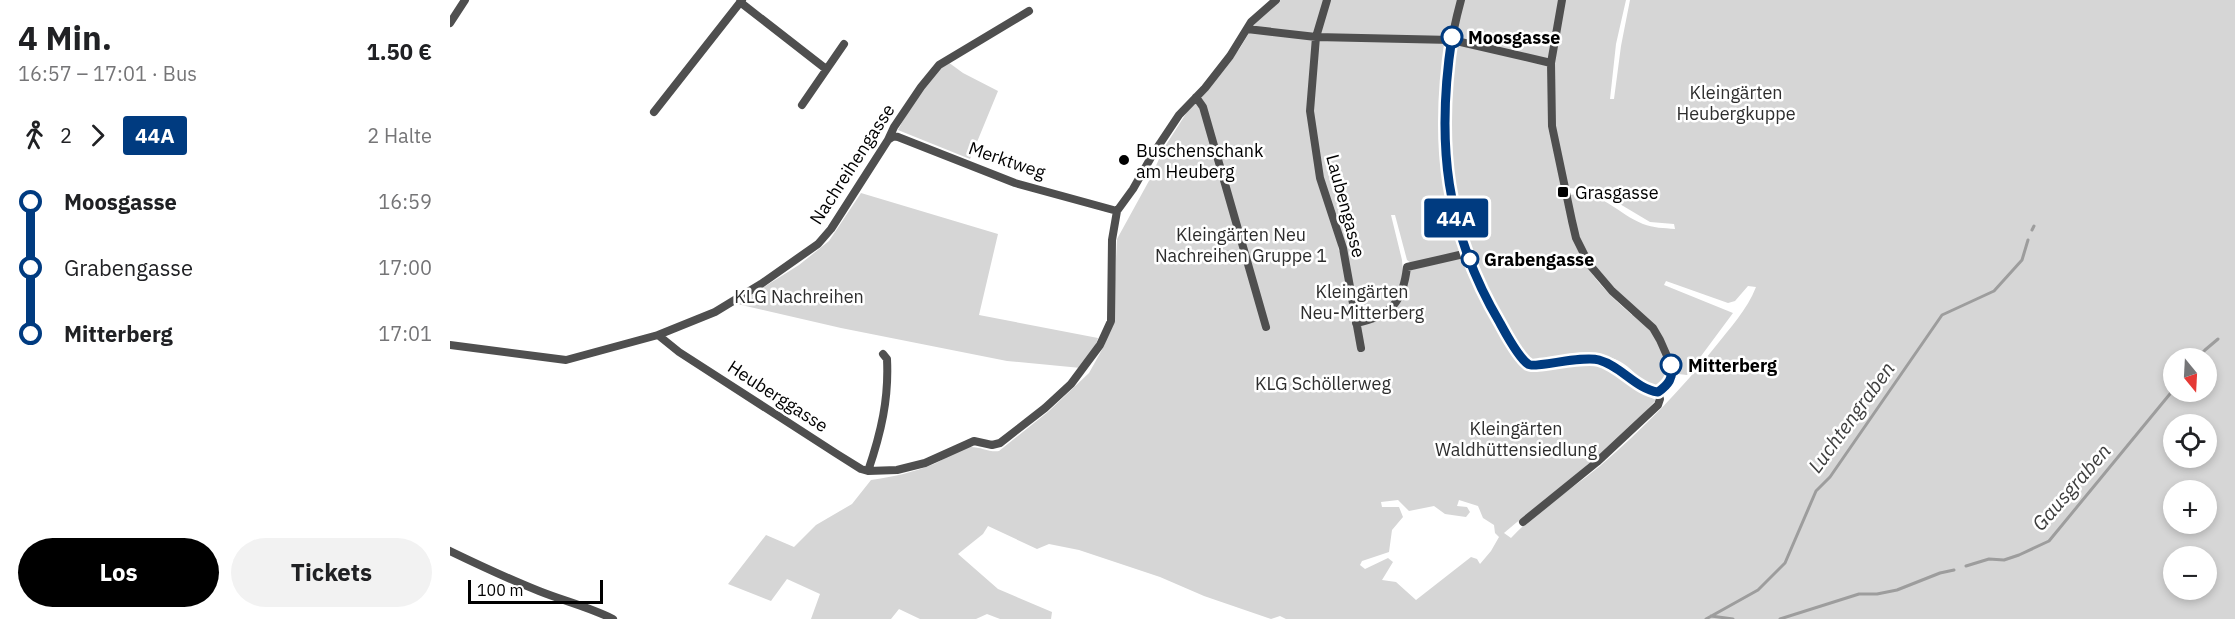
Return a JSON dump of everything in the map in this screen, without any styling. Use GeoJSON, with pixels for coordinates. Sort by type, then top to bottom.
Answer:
{"type":"FeatureCollection","features":[{"type":"Feature","properties":{"kind":"street"},"geometry":{"type":"LineString","coordinates":[[450,23],[465,0]]}},
{"type":"Feature","properties":{"kind":"street"},"geometry":{"type":"LineString","coordinates":[[884,354],[887,358],[887,399],[881,431],[868,471],[912,467],[974,441],[992,445],[1000,443],[1045,408],[1071,384],[1100,345],[1111,321],[1112,240],[1117,210],[1133,189],[1173,123],[1230,56],[1251,22],[1276,0]]}},
{"type":"Feature","properties":{"kind":"street","name":"Laubengasse"},"geometry":{"type":"LineString","coordinates":[[1327,0],[1316,37],[1310,111],[1320,178],[1341,240],[1361,348]]}},
{"type":"Feature","properties":{"kind":"street"},"geometry":{"type":"LineString","coordinates":[[1461,0],[1452,40],[1444,118],[1447,174],[1452,204],[1468,253],[1489,305],[1528,364],[1534,367],[1584,358],[1599,360],[1621,371],[1649,391],[1658,392],[1666,386],[1672,375],[1672,368],[1660,340],[1653,328],[1612,291],[1589,264],[1576,238],[1552,126],[1551,63],[1562,0]]}},
{"type":"Feature","properties":{"kind":"street"},"geometry":{"type":"LineString","coordinates":[[654,112],[741,1],[826,69]]}},
{"type":"Feature","properties":{"kind":"street","name":"Nachreihengasse"},"geometry":{"type":"LineString","coordinates":[[658,335],[715,312],[761,284],[818,244],[831,229],[894,127],[939,65],[1029,11]]}},
{"type":"Feature","properties":{"kind":"street"},"geometry":{"type":"LineString","coordinates":[[1247,29],[1316,37],[1452,40],[1551,63]]}},
{"type":"Feature","properties":{"kind":"street"},"geometry":{"type":"LineString","coordinates":[[802,105],[844,44]]}},
{"type":"Feature","properties":{"kind":"street"},"geometry":{"type":"LineString","coordinates":[[1196,97],[1203,107],[1266,327]]}},
{"type":"Feature","properties":{"kind":"street","name":"Merktweg"},"geometry":{"type":"LineString","coordinates":[[888,140],[898,136],[1015,183],[1117,210]]}},
{"type":"Feature","properties":{"kind":"street"},"geometry":{"type":"LineString","coordinates":[[1356,323],[1377,319],[1394,306],[1405,283],[1407,267],[1468,253]]}},
{"type":"Feature","properties":{"kind":"street"},"geometry":{"type":"LineString","coordinates":[[450,345],[566,360],[658,335]]}},
{"type":"Feature","properties":{"kind":"street","name":"Heuberggasse"},"geometry":{"type":"LineString","coordinates":[[658,335],[679,352],[855,466],[868,471]]}},
{"type":"Feature","properties":{"kind":"street"},"geometry":{"type":"LineString","coordinates":[[1523,522],[1597,462],[1658,405],[1658,392]]}},
{"type":"Feature","properties":{"kind":"street"},"geometry":{"type":"LineString","coordinates":[[450,551],[494,572],[542,592],[588,607],[613,619]]}},
{"type":"Feature","properties":{"kind":"green space"},"geometry":{"type":"Polygon","coordinates":[[[1281,0],[1626,0],[1616,44],[1610,99],[1614,99],[1630,0],[2235,0],[2235,619],[1286,619],[1280,616],[1271,619],[1204,596],[1160,577],[1079,550],[1049,544],[1037,549],[988,526],[983,534],[958,554],[998,589],[1052,612],[1051,619],[1000,619],[987,614],[976,619],[920,619],[899,609],[891,619],[811,619],[820,594],[787,579],[771,601],[728,584],[766,535],[794,547],[816,525],[852,504],[871,480],[926,467],[963,448],[973,447],[999,451],[1049,411],[1089,373],[1104,346],[1113,320],[1117,239],[1164,148],[1187,112],[1207,91],[1240,48],[1255,23],[1281,0]],[[1569,188],[1562,191],[1577,247],[1584,261],[1602,286],[1632,315],[1637,309],[1601,273],[1584,250],[1569,195],[1592,196],[1601,199],[1647,225],[1675,229],[1674,224],[1650,222],[1598,191],[1569,188]],[[1329,213],[1339,251],[1347,254],[1337,214],[1329,213]],[[1391,215],[1403,272],[1461,257],[1465,258],[1477,287],[1504,338],[1514,353],[1536,372],[1581,363],[1596,365],[1606,368],[1656,400],[1621,436],[1504,533],[1511,538],[1543,509],[1600,466],[1661,409],[1732,326],[1756,287],[1748,286],[1735,301],[1728,303],[1666,281],[1664,285],[1733,313],[1687,375],[1669,373],[1664,385],[1657,389],[1649,386],[1620,362],[1602,355],[1581,353],[1529,359],[1507,327],[1489,294],[1462,223],[1455,224],[1462,248],[1460,252],[1411,263],[1407,260],[1395,215],[1391,215]],[[1398,500],[1381,502],[1382,507],[1399,507],[1403,517],[1392,530],[1389,552],[1362,561],[1360,565],[1365,569],[1388,558],[1393,562],[1382,580],[1396,582],[1416,600],[1471,557],[1477,559],[1480,564],[1499,537],[1495,533],[1494,525],[1483,518],[1478,506],[1459,500],[1457,506],[1467,507],[1470,512],[1466,517],[1445,514],[1434,506],[1409,511],[1398,500]]]}},
{"type":"Feature","properties":{"kind":"green space"},"geometry":{"type":"Polygon","coordinates":[[[948,62],[963,73],[998,91],[970,159],[898,130],[926,84],[948,62]]]}},
{"type":"Feature","properties":{"kind":"green space","name":"KLG Nachreihen"},"geometry":{"type":"Polygon","coordinates":[[[861,193],[998,234],[979,315],[1098,338],[1093,353],[1081,368],[1007,361],[841,328],[737,304],[799,265],[829,241],[861,193]]]}},
{"type":"Feature","properties":{"kind":"waterway","name":"Luchtengraben"},"geometry":{"type":"LineString","coordinates":[[2032,230],[2034,226]]}},
{"type":"Feature","properties":{"kind":"waterway","name":"Luchtengraben"},"geometry":{"type":"LineString","coordinates":[[1706,619],[1758,590],[1785,563],[1816,491],[1830,477],[1942,315],[1994,291],[2022,260],[2028,240]]}},
{"type":"Feature","properties":{"kind":"waterway","name":"Gausgraben"},"geometry":{"type":"LineString","coordinates":[[2207,348],[2218,339]]}},
{"type":"Feature","properties":{"kind":"waterway","name":"Gausgraben"},"geometry":{"type":"LineString","coordinates":[[1966,566],[1989,559],[2004,560],[2049,541],[2163,402]]}},
{"type":"Feature","properties":{"kind":"waterway","name":"Gausgraben"},"geometry":{"type":"LineString","coordinates":[[1780,619],[1859,594],[1877,594],[1897,590],[1940,573],[1954,570]]}},
{"type":"Feature","properties":{"kind":"waterway","name":"Gausgraben"},"geometry":{"type":"LineString","coordinates":[[1711,616],[1733,619]]}},
{"type":"Feature","properties":{"kind":"bus line","name":"44A"},"geometry":{"type":"LineString","coordinates":[[1452,37],[1444,118],[1448,186],[1457,223],[1478,280],[1489,305],[1520,355],[1534,367],[1570,359],[1599,360],[1610,364],[1643,388],[1658,392],[1670,381],[1671,365]]}},
{"type":"Feature","properties":{"kind":"place","name":"Moosgasse"},"geometry":{"type":"Point","coordinates":[1452,37]}},
{"type":"Feature","properties":{"kind":"place","name":"Buschenschank am Heuberg"},"geometry":{"type":"Point","coordinates":[1124,160]}},
{"type":"Feature","properties":{"kind":"place","name":"Grasgasse"},"geometry":{"type":"Point","coordinates":[1563,192]}},
{"type":"Feature","properties":{"kind":"place","name":"Grabengasse"},"geometry":{"type":"Point","coordinates":[1470,259]}},
{"type":"Feature","properties":{"kind":"place","name":"Mitterberg"},"geometry":{"type":"Point","coordinates":[1671,365]}},
{"type":"Feature","properties":{"kind":"park label","name":"Kleingärten Heubergkuppe"},"geometry":{"type":"Point","coordinates":[1736,102]}},
{"type":"Feature","properties":{"kind":"park label","name":"Kleingärten Neu Nachreihen Gruppe 1"},"geometry":{"type":"Point","coordinates":[1241,244]}},
{"type":"Feature","properties":{"kind":"park label","name":"Kleingärten Neu-Mitterberg"},"geometry":{"type":"Point","coordinates":[1362,301]}},
{"type":"Feature","properties":{"kind":"park label","name":"KLG Schöllerweg"},"geometry":{"type":"Point","coordinates":[1323,383]}},
{"type":"Feature","properties":{"kind":"park label","name":"Kleingärten Waldhüttensiedlung"},"geometry":{"type":"Point","coordinates":[1516,438]}}]}
